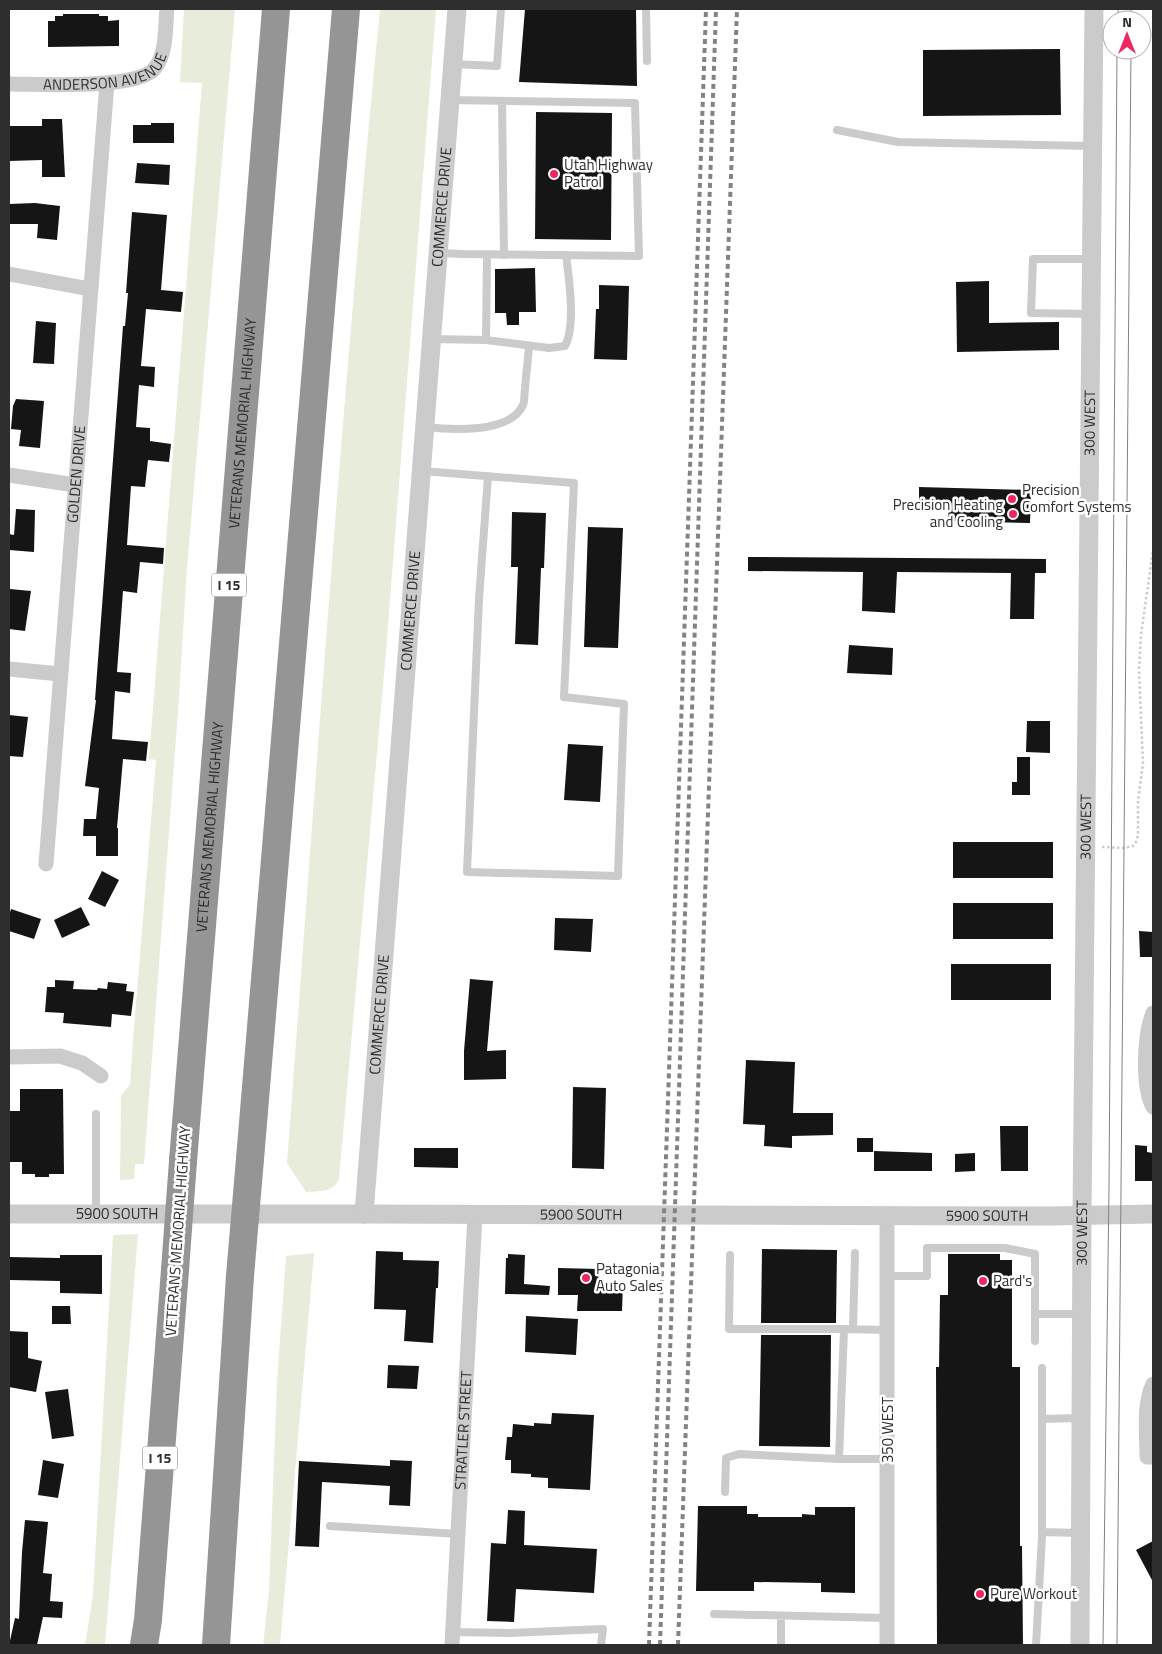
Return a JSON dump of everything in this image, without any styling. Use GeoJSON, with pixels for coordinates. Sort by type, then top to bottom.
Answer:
{"type":"FeatureCollection","features":[{"type":"Feature","properties":{"kind":"highway","name":"VETERANS MEMORIAL HIGHWAY"},"geometry":{"type":"LineString","coordinates":[[144,1645],[148,1620],[276,9]]}},
{"type":"Feature","properties":{"kind":"highway"},"geometry":{"type":"LineString","coordinates":[[216,1645],[240,1276],[346,9]]}},
{"type":"Feature","properties":{"kind":"street","name":"COMMERCE DRIVE"},"geometry":{"type":"LineString","coordinates":[[364,1214],[457,9]]}},
{"type":"Feature","properties":{"kind":"street","name":"300 WEST"},"geometry":{"type":"LineString","coordinates":[[1080,1645],[1085,847],[1094,9]]}},
{"type":"Feature","properties":{"kind":"street","name":"ANDERSON AVENUE"},"geometry":{"type":"LineString","coordinates":[[9,84],[107,83],[136,80],[154,70],[159,62],[163,48],[166,15]]}},
{"type":"Feature","properties":{"kind":"street","name":"GOLDEN DRIVE"},"geometry":{"type":"LineString","coordinates":[[46,864],[107,83]]}},
{"type":"Feature","properties":{"kind":"street"},"geometry":{"type":"LineString","coordinates":[[9,274],[90,289]]}},
{"type":"Feature","properties":{"kind":"street"},"geometry":{"type":"LineString","coordinates":[[9,475],[76,485]]}},
{"type":"Feature","properties":{"kind":"street"},"geometry":{"type":"LineString","coordinates":[[9,669],[60,674]]}},
{"type":"Feature","properties":{"kind":"street"},"geometry":{"type":"LineString","coordinates":[[1153,1013],[1147,1032],[1146,1085],[1148,1098],[1153,1107]]}},
{"type":"Feature","properties":{"kind":"street"},"geometry":{"type":"LineString","coordinates":[[9,1057],[60,1056],[82,1063],[101,1076]]}},
{"type":"Feature","properties":{"kind":"street","name":"5900 SOUTH"},"geometry":{"type":"LineString","coordinates":[[9,1214],[887,1216],[1153,1214]]}},
{"type":"Feature","properties":{"kind":"street","name":"STRATLER STREET"},"geometry":{"type":"LineString","coordinates":[[453,1639],[476,1215]]}},
{"type":"Feature","properties":{"kind":"street","name":"350 WEST"},"geometry":{"type":"LineString","coordinates":[[887,1216],[887,1645]]}},
{"type":"Feature","properties":{"kind":"street"},"geometry":{"type":"LineString","coordinates":[[1153,1384],[1149,1392],[1147,1457],[1153,1457]]}},
{"type":"Feature","properties":{"kind":"lane"},"geometry":{"type":"LineString","coordinates":[[453,64],[497,66],[500,9]]}},
{"type":"Feature","properties":{"kind":"lane"},"geometry":{"type":"LineString","coordinates":[[646,9],[647,61]]}},
{"type":"Feature","properties":{"kind":"lane"},"geometry":{"type":"LineString","coordinates":[[438,253],[639,256],[635,103],[450,100]]}},
{"type":"Feature","properties":{"kind":"lane"},"geometry":{"type":"LineString","coordinates":[[502,102],[504,255]]}},
{"type":"Feature","properties":{"kind":"lane"},"geometry":{"type":"LineString","coordinates":[[837,130],[898,142],[1092,146]]}},
{"type":"Feature","properties":{"kind":"lane"},"geometry":{"type":"LineString","coordinates":[[486,340],[487,255]]}},
{"type":"Feature","properties":{"kind":"lane"},"geometry":{"type":"LineString","coordinates":[[432,339],[486,340],[549,348],[565,346],[569,338],[570,288],[566,255]]}},
{"type":"Feature","properties":{"kind":"lane"},"geometry":{"type":"LineString","coordinates":[[1090,314],[1031,313],[1033,260],[1091,260]]}},
{"type":"Feature","properties":{"kind":"lane"},"geometry":{"type":"LineString","coordinates":[[425,427],[448,430],[482,428],[503,422],[515,415],[523,404],[529,346]]}},
{"type":"Feature","properties":{"kind":"lane"},"geometry":{"type":"LineString","coordinates":[[422,471],[574,482],[564,697],[624,704],[618,876],[467,872],[478,599],[488,476]]}},
{"type":"Feature","properties":{"kind":"lane"},"geometry":{"type":"LineString","coordinates":[[96,1114],[96,1214]]}},
{"type":"Feature","properties":{"kind":"lane"},"geometry":{"type":"LineString","coordinates":[[888,1276],[927,1276],[927,1248],[1005,1248],[1035,1254],[1035,1341]]}},
{"type":"Feature","properties":{"kind":"lane"},"geometry":{"type":"LineString","coordinates":[[853,1329],[855,1253]]}},
{"type":"Feature","properties":{"kind":"lane"},"geometry":{"type":"LineString","coordinates":[[730,1255],[729,1329],[888,1330]]}},
{"type":"Feature","properties":{"kind":"lane"},"geometry":{"type":"LineString","coordinates":[[1035,1314],[1082,1314]]}},
{"type":"Feature","properties":{"kind":"lane"},"geometry":{"type":"LineString","coordinates":[[839,1458],[844,1329]]}},
{"type":"Feature","properties":{"kind":"lane"},"geometry":{"type":"LineString","coordinates":[[1036,1645],[1042,1532],[1042,1368]]}},
{"type":"Feature","properties":{"kind":"lane"},"geometry":{"type":"LineString","coordinates":[[1042,1419],[1081,1418]]}},
{"type":"Feature","properties":{"kind":"lane"},"geometry":{"type":"LineString","coordinates":[[725,1492],[726,1458],[740,1454],[888,1459]]}},
{"type":"Feature","properties":{"kind":"lane"},"geometry":{"type":"LineString","coordinates":[[330,1526],[458,1534]]}},
{"type":"Feature","properties":{"kind":"lane"},"geometry":{"type":"LineString","coordinates":[[1042,1532],[1081,1533]]}},
{"type":"Feature","properties":{"kind":"lane"},"geometry":{"type":"LineString","coordinates":[[714,1614],[887,1618]]}},
{"type":"Feature","properties":{"kind":"lane"},"geometry":{"type":"LineString","coordinates":[[780,1616],[780,1645]]}},
{"type":"Feature","properties":{"kind":"lane"},"geometry":{"type":"LineString","coordinates":[[453,1639],[510,1633],[603,1629],[601,1645]]}},
{"type":"Feature","properties":{"kind":"path"},"geometry":{"type":"LineString","coordinates":[[1085,847],[1124,848],[1133,846],[1138,835],[1138,802],[1142,763],[1139,670],[1141,635],[1153,550]]}},
{"type":"Feature","properties":{"kind":"green space"},"geometry":{"type":"Polygon","coordinates":[[[184,9],[235,9],[187,568],[144,1164],[135,1164],[134,1179],[120,1180],[121,1096],[130,1084],[156,760],[149,759],[202,83],[180,82],[184,9]]]}},
{"type":"Feature","properties":{"kind":"green space"},"geometry":{"type":"Polygon","coordinates":[[[380,9],[436,9],[386,652],[339,1179],[329,1189],[306,1192],[287,1163],[342,442],[380,9]]]}},
{"type":"Feature","properties":{"kind":"green space"},"geometry":{"type":"Polygon","coordinates":[[[138,1234],[105,1645],[85,1645],[93,1595],[113,1235],[138,1234]]]}},
{"type":"Feature","properties":{"kind":"green space"},"geometry":{"type":"Polygon","coordinates":[[[314,1253],[280,1645],[263,1645],[269,1592],[277,1382],[286,1256],[314,1253]]]}},
{"type":"Feature","properties":{"kind":"building"},"geometry":{"type":"Polygon","coordinates":[[[525,9],[636,9],[637,86],[519,82],[525,9]]]}},
{"type":"Feature","properties":{"kind":"building"},"geometry":{"type":"Polygon","coordinates":[[[63,14],[99,14],[99,16],[108,16],[108,21],[119,20],[119,46],[48,47],[48,21],[55,21],[55,16],[63,16],[63,14]]]}},
{"type":"Feature","properties":{"kind":"building"},"geometry":{"type":"Polygon","coordinates":[[[1060,49],[1061,115],[923,116],[923,50],[1060,49]]]}},
{"type":"Feature","properties":{"kind":"building"},"geometry":{"type":"Polygon","coordinates":[[[536,112],[612,113],[611,240],[535,239],[536,112]]]}},
{"type":"Feature","properties":{"kind":"building"},"geometry":{"type":"Polygon","coordinates":[[[42,119],[62,119],[65,177],[42,177],[42,160],[9,161],[9,126],[42,126],[42,119]]]}},
{"type":"Feature","properties":{"kind":"building"},"geometry":{"type":"Polygon","coordinates":[[[151,123],[174,123],[174,143],[133,143],[133,125],[151,125],[151,123]]]}},
{"type":"Feature","properties":{"kind":"building"},"geometry":{"type":"Polygon","coordinates":[[[137,163],[170,165],[169,185],[135,183],[137,163]]]}},
{"type":"Feature","properties":{"kind":"building"},"geometry":{"type":"Polygon","coordinates":[[[35,203],[60,206],[57,240],[37,238],[38,224],[9,224],[9,204],[35,203]]]}},
{"type":"Feature","properties":{"kind":"building"},"geometry":{"type":"Polygon","coordinates":[[[132,212],[167,215],[161,290],[183,292],[181,312],[146,309],[141,366],[155,367],[154,387],[139,385],[136,427],[150,428],[150,441],[171,444],[169,462],[148,460],[145,487],[131,486],[127,545],[164,548],[163,564],[140,562],[137,593],[123,591],[117,672],[131,673],[130,693],[115,691],[112,739],[148,742],[146,761],[123,759],[117,828],[118,856],[96,856],[96,836],[83,836],[84,819],[96,819],[99,788],[85,786],[96,700],[123,326],[125,326],[128,293],[126,293],[132,212]]]}},
{"type":"Feature","properties":{"kind":"building"},"geometry":{"type":"Polygon","coordinates":[[[535,268],[536,312],[519,312],[519,325],[507,325],[506,313],[495,313],[495,269],[535,268]]]}},
{"type":"Feature","properties":{"kind":"building"},"geometry":{"type":"Polygon","coordinates":[[[989,281],[989,323],[1059,322],[1059,350],[957,352],[956,282],[989,281]]]}},
{"type":"Feature","properties":{"kind":"building"},"geometry":{"type":"Polygon","coordinates":[[[599,285],[629,286],[627,360],[594,359],[596,309],[599,309],[599,285]]]}},
{"type":"Feature","properties":{"kind":"building"},"geometry":{"type":"Polygon","coordinates":[[[36,321],[56,323],[54,364],[33,363],[36,321]]]}},
{"type":"Feature","properties":{"kind":"building"},"geometry":{"type":"Polygon","coordinates":[[[16,399],[44,401],[40,448],[19,446],[21,430],[11,429],[13,406],[16,399]]]}},
{"type":"Feature","properties":{"kind":"building"},"geometry":{"type":"Polygon","coordinates":[[[919,487],[1031,490],[1030,523],[948,521],[949,506],[919,506],[919,487]]]}},
{"type":"Feature","properties":{"kind":"building"},"geometry":{"type":"Polygon","coordinates":[[[16,509],[35,510],[34,552],[9,550],[9,534],[14,535],[16,509]]]}},
{"type":"Feature","properties":{"kind":"building"},"geometry":{"type":"Polygon","coordinates":[[[512,512],[546,513],[544,568],[541,568],[538,645],[515,644],[518,567],[511,567],[512,512]]]}},
{"type":"Feature","properties":{"kind":"building"},"geometry":{"type":"Polygon","coordinates":[[[588,527],[623,528],[618,648],[584,647],[588,527]]]}},
{"type":"Feature","properties":{"kind":"building"},"geometry":{"type":"Polygon","coordinates":[[[748,557],[1046,559],[1046,573],[1035,573],[1034,619],[1010,619],[1011,573],[897,572],[895,613],[862,611],[863,572],[748,571],[748,557]]]}},
{"type":"Feature","properties":{"kind":"building"},"geometry":{"type":"Polygon","coordinates":[[[10,589],[31,591],[25,631],[9,629],[10,589]]]}},
{"type":"Feature","properties":{"kind":"building"},"geometry":{"type":"Polygon","coordinates":[[[849,645],[893,648],[892,675],[847,673],[849,645]]]}},
{"type":"Feature","properties":{"kind":"building"},"geometry":{"type":"Polygon","coordinates":[[[9,715],[28,717],[23,757],[9,756],[9,715]]]}},
{"type":"Feature","properties":{"kind":"building"},"geometry":{"type":"Polygon","coordinates":[[[1027,721],[1050,721],[1050,753],[1026,752],[1027,721]]]}},
{"type":"Feature","properties":{"kind":"building"},"geometry":{"type":"Polygon","coordinates":[[[568,744],[603,746],[600,802],[564,800],[568,744]]]}},
{"type":"Feature","properties":{"kind":"building"},"geometry":{"type":"Polygon","coordinates":[[[1017,757],[1030,757],[1030,795],[1012,795],[1012,782],[1017,782],[1017,757]]]}},
{"type":"Feature","properties":{"kind":"building"},"geometry":{"type":"Polygon","coordinates":[[[953,842],[1053,842],[1053,878],[953,878],[953,842]]]}},
{"type":"Feature","properties":{"kind":"building"},"geometry":{"type":"Polygon","coordinates":[[[102,871],[119,880],[105,907],[88,899],[102,871]]]}},
{"type":"Feature","properties":{"kind":"building"},"geometry":{"type":"Polygon","coordinates":[[[953,903],[1053,903],[1053,939],[953,939],[953,903]]]}},
{"type":"Feature","properties":{"kind":"building"},"geometry":{"type":"Polygon","coordinates":[[[81,907],[90,925],[62,938],[54,920],[81,907]]]}},
{"type":"Feature","properties":{"kind":"building"},"geometry":{"type":"Polygon","coordinates":[[[11,909],[41,919],[34,939],[9,931],[11,909]]]}},
{"type":"Feature","properties":{"kind":"building"},"geometry":{"type":"Polygon","coordinates":[[[555,918],[593,919],[591,952],[554,950],[555,918]]]}},
{"type":"Feature","properties":{"kind":"building"},"geometry":{"type":"Polygon","coordinates":[[[1139,931],[1153,932],[1153,957],[1140,957],[1139,931]]]}},
{"type":"Feature","properties":{"kind":"building"},"geometry":{"type":"Polygon","coordinates":[[[951,964],[1051,964],[1051,1000],[951,1000],[951,964]]]}},
{"type":"Feature","properties":{"kind":"building"},"geometry":{"type":"Polygon","coordinates":[[[470,979],[493,981],[487,1051],[506,1050],[506,1079],[464,1080],[464,1051],[470,979]]]}},
{"type":"Feature","properties":{"kind":"building"},"geometry":{"type":"Polygon","coordinates":[[[55,980],[74,981],[73,989],[107,989],[108,982],[127,984],[126,991],[134,992],[131,1016],[112,1014],[111,1027],[63,1023],[64,1013],[45,1012],[47,987],[55,987],[55,980]]]}},
{"type":"Feature","properties":{"kind":"building"},"geometry":{"type":"Polygon","coordinates":[[[746,1060],[795,1062],[793,1113],[833,1113],[833,1135],[792,1136],[792,1148],[764,1146],[765,1125],[743,1124],[746,1060]]]}},
{"type":"Feature","properties":{"kind":"building"},"geometry":{"type":"Polygon","coordinates":[[[573,1087],[606,1088],[604,1169],[572,1168],[573,1087]]]}},
{"type":"Feature","properties":{"kind":"building"},"geometry":{"type":"Polygon","coordinates":[[[20,1089],[63,1089],[64,1174],[49,1174],[49,1177],[35,1177],[35,1174],[22,1174],[22,1162],[9,1162],[9,1111],[20,1111],[20,1089]]]}},
{"type":"Feature","properties":{"kind":"building"},"geometry":{"type":"Polygon","coordinates":[[[1000,1126],[1028,1126],[1028,1171],[1001,1171],[1000,1126]]]}},
{"type":"Feature","properties":{"kind":"building"},"geometry":{"type":"Polygon","coordinates":[[[857,1138],[873,1138],[873,1152],[857,1152],[857,1138]]]}},
{"type":"Feature","properties":{"kind":"building"},"geometry":{"type":"Polygon","coordinates":[[[1135,1145],[1147,1146],[1147,1152],[1153,1153],[1153,1181],[1135,1181],[1135,1145]]]}},
{"type":"Feature","properties":{"kind":"building"},"geometry":{"type":"Polygon","coordinates":[[[414,1148],[458,1148],[458,1168],[414,1167],[414,1148]]]}},
{"type":"Feature","properties":{"kind":"building"},"geometry":{"type":"Polygon","coordinates":[[[874,1151],[932,1153],[932,1171],[874,1171],[874,1151]]]}},
{"type":"Feature","properties":{"kind":"building"},"geometry":{"type":"Polygon","coordinates":[[[975,1153],[975,1171],[955,1172],[955,1154],[975,1153]]]}},
{"type":"Feature","properties":{"kind":"building"},"geometry":{"type":"Polygon","coordinates":[[[762,1249],[837,1250],[836,1323],[761,1323],[762,1249]]]}},
{"type":"Feature","properties":{"kind":"building"},"geometry":{"type":"Polygon","coordinates":[[[376,1251],[403,1252],[403,1260],[439,1261],[433,1343],[404,1341],[406,1310],[374,1309],[376,1251]]]}},
{"type":"Feature","properties":{"kind":"building"},"geometry":{"type":"Polygon","coordinates":[[[508,1254],[525,1255],[524,1284],[550,1286],[549,1295],[505,1294],[506,1258],[508,1258],[508,1254]]]}},
{"type":"Feature","properties":{"kind":"building"},"geometry":{"type":"Polygon","coordinates":[[[948,1254],[1000,1254],[1000,1260],[1012,1260],[1012,1367],[1020,1367],[1020,1546],[1022,1546],[1023,1645],[937,1645],[936,1367],[939,1367],[940,1295],[948,1295],[948,1254]]]}},
{"type":"Feature","properties":{"kind":"building"},"geometry":{"type":"Polygon","coordinates":[[[60,1255],[102,1255],[102,1294],[60,1293],[60,1281],[9,1280],[9,1257],[60,1258],[60,1255]]]}},
{"type":"Feature","properties":{"kind":"building"},"geometry":{"type":"Polygon","coordinates":[[[558,1268],[599,1269],[598,1284],[623,1284],[622,1311],[577,1311],[578,1295],[558,1295],[558,1268]]]}},
{"type":"Feature","properties":{"kind":"building"},"geometry":{"type":"Polygon","coordinates":[[[52,1306],[70,1306],[71,1324],[52,1324],[52,1306]]]}},
{"type":"Feature","properties":{"kind":"building"},"geometry":{"type":"Polygon","coordinates":[[[526,1316],[578,1319],[576,1355],[525,1352],[526,1316]]]}},
{"type":"Feature","properties":{"kind":"building"},"geometry":{"type":"Polygon","coordinates":[[[9,1331],[28,1332],[28,1358],[42,1361],[36,1392],[9,1387],[9,1331]]]}},
{"type":"Feature","properties":{"kind":"building"},"geometry":{"type":"Polygon","coordinates":[[[761,1335],[831,1335],[830,1447],[759,1446],[761,1335]]]}},
{"type":"Feature","properties":{"kind":"building"},"geometry":{"type":"Polygon","coordinates":[[[388,1365],[419,1366],[417,1389],[387,1388],[388,1365]]]}},
{"type":"Feature","properties":{"kind":"building"},"geometry":{"type":"Polygon","coordinates":[[[68,1389],[74,1436],[52,1439],[45,1392],[68,1389]]]}},
{"type":"Feature","properties":{"kind":"building"},"geometry":{"type":"Polygon","coordinates":[[[552,1413],[594,1415],[590,1490],[548,1488],[548,1478],[531,1477],[531,1474],[511,1473],[511,1460],[505,1460],[507,1437],[512,1437],[513,1424],[534,1426],[534,1423],[551,1424],[552,1413]]]}},
{"type":"Feature","properties":{"kind":"building"},"geometry":{"type":"Polygon","coordinates":[[[43,1460],[64,1464],[58,1498],[38,1495],[43,1460]]]}},
{"type":"Feature","properties":{"kind":"building"},"geometry":{"type":"Polygon","coordinates":[[[390,1460],[412,1461],[410,1506],[389,1505],[390,1486],[322,1482],[319,1547],[295,1546],[299,1461],[390,1466],[390,1460]]]}},
{"type":"Feature","properties":{"kind":"building"},"geometry":{"type":"Polygon","coordinates":[[[698,1506],[747,1506],[747,1514],[758,1514],[758,1517],[802,1517],[802,1514],[815,1515],[815,1507],[855,1507],[855,1593],[821,1592],[821,1583],[754,1582],[754,1591],[696,1591],[698,1506]]]}},
{"type":"Feature","properties":{"kind":"building"},"geometry":{"type":"Polygon","coordinates":[[[508,1510],[525,1511],[524,1545],[597,1549],[594,1593],[516,1589],[514,1622],[487,1621],[491,1543],[506,1544],[508,1510]]]}},
{"type":"Feature","properties":{"kind":"building"},"geometry":{"type":"Polygon","coordinates":[[[25,1520],[48,1522],[43,1573],[52,1574],[50,1601],[63,1602],[62,1618],[43,1617],[37,1645],[9,1645],[15,1618],[19,1619],[25,1520]]]}},
{"type":"Feature","properties":{"kind":"building"},"geometry":{"type":"Polygon","coordinates":[[[1153,1541],[1153,1582],[1136,1550],[1153,1541]]]}},
{"type":"Feature","properties":{"kind":"tram line"},"geometry":{"type":"LineString","coordinates":[[1103,1645],[1109,1187],[1117,60]]}},
{"type":"Feature","properties":{"kind":"tram line"},"geometry":{"type":"LineString","coordinates":[[1117,1645],[1131,60]]}},
{"type":"Feature","properties":{"kind":"railway"},"geometry":{"type":"LineString","coordinates":[[649,1645],[706,9]]}},
{"type":"Feature","properties":{"kind":"railway"},"geometry":{"type":"LineString","coordinates":[[660,1645],[716,9]]}},
{"type":"Feature","properties":{"kind":"railway"},"geometry":{"type":"LineString","coordinates":[[678,1645],[737,9]]}},
{"type":"Feature","properties":{"kind":"place","name":"Utah Highway Patrol"},"geometry":{"type":"Point","coordinates":[554,174]}},
{"type":"Feature","properties":{"kind":"place","name":"Precision Comfort Systems"},"geometry":{"type":"Point","coordinates":[1012,499]}},
{"type":"Feature","properties":{"kind":"place","name":"Precision Heating and Cooling"},"geometry":{"type":"Point","coordinates":[1013,514]}},
{"type":"Feature","properties":{"kind":"place","name":"Patagonia Auto Sales"},"geometry":{"type":"Point","coordinates":[586,1278]}},
{"type":"Feature","properties":{"kind":"place","name":"Pard's"},"geometry":{"type":"Point","coordinates":[983,1281]}},
{"type":"Feature","properties":{"kind":"place","name":"Pure Workout"},"geometry":{"type":"Point","coordinates":[980,1594]}}]}
